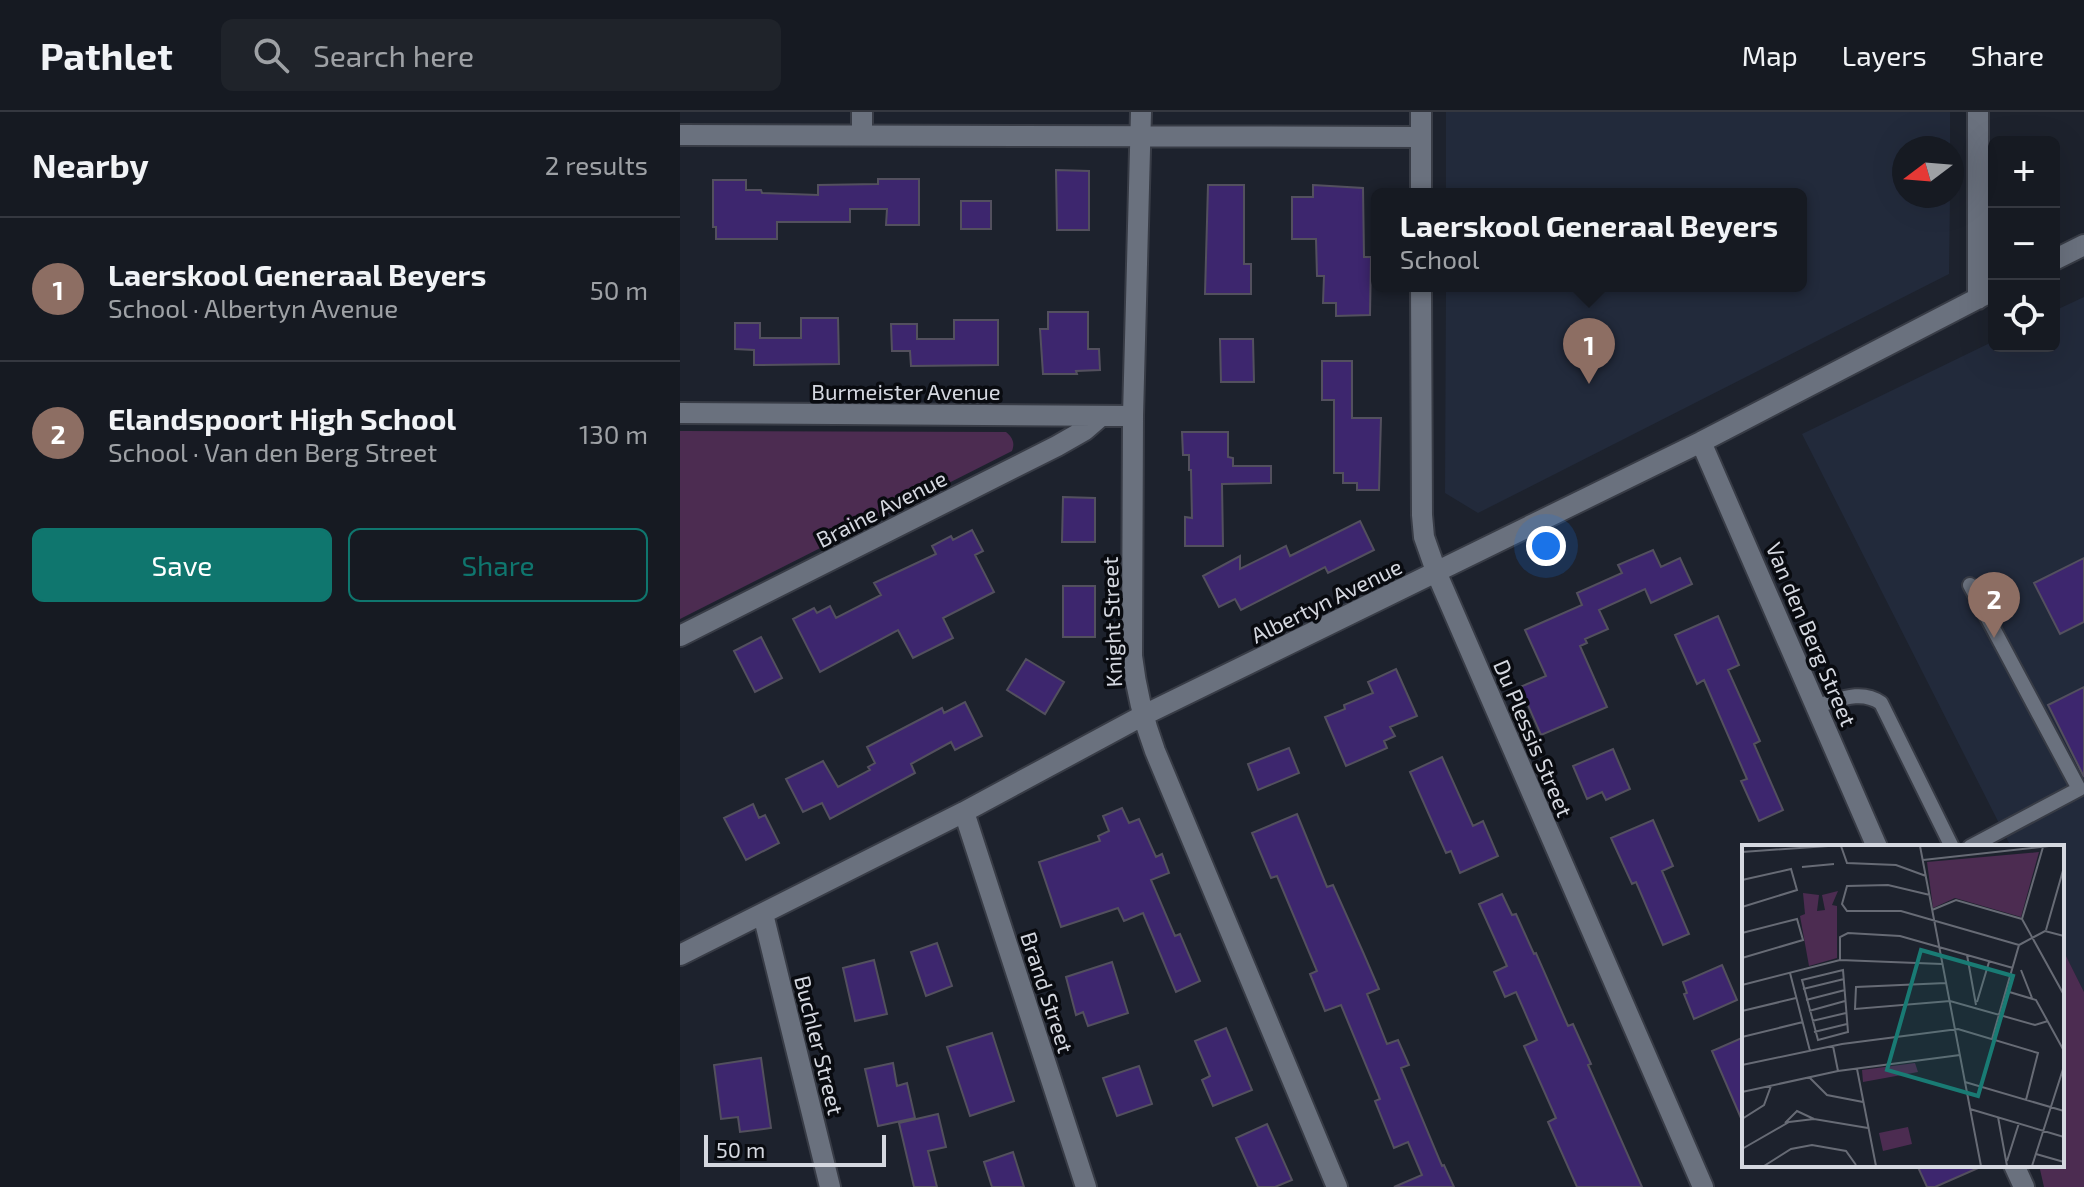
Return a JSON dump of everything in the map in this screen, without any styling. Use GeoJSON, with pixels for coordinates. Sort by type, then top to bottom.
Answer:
{"type":"FeatureCollection","features":[{"type":"Feature","properties":{"kind":"street"},"geometry":{"type":"LineString","coordinates":[[862,112],[862,134]]}},
{"type":"Feature","properties":{"kind":"street","name":"Knight Street"},"geometry":{"type":"LineString","coordinates":[[1141,112],[1133,416],[1132,656],[1142,716],[1337,1187]]}},
{"type":"Feature","properties":{"kind":"street"},"geometry":{"type":"LineString","coordinates":[[1421,112],[1421,188]]}},
{"type":"Feature","properties":{"kind":"street"},"geometry":{"type":"LineString","coordinates":[[1978,112],[1986,294]]}},
{"type":"Feature","properties":{"kind":"street"},"geometry":{"type":"LineString","coordinates":[[680,135],[1421,137]]}},
{"type":"Feature","properties":{"kind":"street"},"geometry":{"type":"LineString","coordinates":[[2060,257],[2084,245]]}},
{"type":"Feature","properties":{"kind":"street","name":"Du Plessis Street"},"geometry":{"type":"LineString","coordinates":[[1421,292],[1424,537],[1437,574],[1703,1187]]}},
{"type":"Feature","properties":{"kind":"street","name":"Albertyn Avenue"},"geometry":{"type":"LineString","coordinates":[[680,955],[964,812],[1142,716],[1701,442],[1986,294]]}},
{"type":"Feature","properties":{"kind":"street","name":"Burmeister Avenue"},"geometry":{"type":"LineString","coordinates":[[680,413],[1133,416]]}},
{"type":"Feature","properties":{"kind":"street","name":"Braine Avenue"},"geometry":{"type":"LineString","coordinates":[[680,636],[1057,446],[1100,417]]}},
{"type":"Feature","properties":{"kind":"street","name":"Van den Berg Street"},"geometry":{"type":"LineString","coordinates":[[1701,442],[1876,845]]}},
{"type":"Feature","properties":{"kind":"street","name":"Brand Street"},"geometry":{"type":"LineString","coordinates":[[964,812],[1086,1187]]}},
{"type":"Feature","properties":{"kind":"street","name":"Buchler Street"},"geometry":{"type":"LineString","coordinates":[[763,914],[830,1187]]}},
{"type":"Feature","properties":{"kind":"street"},"geometry":{"type":"LineString","coordinates":[[2015,1167],[2024,1187]]}},
{"type":"Feature","properties":{"kind":"lane"},"geometry":{"type":"LineString","coordinates":[[1970,585],[2081,794],[1974,845]]}},
{"type":"Feature","properties":{"kind":"lane"},"geometry":{"type":"LineString","coordinates":[[1817,706],[1859,695],[1871,696],[1881,703],[1951,845]]}},
{"type":"Feature","properties":{"kind":"shaded area"},"geometry":{"type":"Polygon","coordinates":[[[1446,112],[1950,112],[1950,136],[1892,136],[1892,208],[1950,208],[1949,274],[1478,513],[1445,493],[1446,292],[1807,292],[1807,188],[1446,188],[1446,112]]]}},
{"type":"Feature","properties":{"kind":"shaded area"},"geometry":{"type":"Polygon","coordinates":[[[2084,297],[2084,992],[2064,952],[2064,845],[2010,845],[1802,434],[1988,344],[1988,352],[2060,352],[2060,308],[2084,297]]]}},
{"type":"Feature","properties":{"kind":"shaded area"},"geometry":{"type":"Polygon","coordinates":[[[680,431],[1006,432],[1013,446],[1012,451],[680,619],[680,431]]]}},
{"type":"Feature","properties":{"kind":"shaded area"},"geometry":{"type":"Polygon","coordinates":[[[2064,952],[2084,992],[2084,1187],[2044,1187],[2039,1167],[2064,1167],[2064,952]]]}},
{"type":"Feature","properties":{"kind":"building"},"geometry":{"type":"Polygon","coordinates":[[[1056,170],[1089,171],[1089,230],[1057,230],[1056,170]]]}},
{"type":"Feature","properties":{"kind":"building"},"geometry":{"type":"Polygon","coordinates":[[[878,179],[919,179],[919,225],[886,225],[887,209],[850,209],[850,222],[777,222],[777,239],[716,239],[713,180],[746,180],[746,190],[761,190],[762,193],[818,195],[818,185],[878,184],[878,179]]]}},
{"type":"Feature","properties":{"kind":"building"},"geometry":{"type":"Polygon","coordinates":[[[1208,185],[1244,185],[1244,264],[1251,264],[1251,294],[1205,294],[1208,185]]]}},
{"type":"Feature","properties":{"kind":"building"},"geometry":{"type":"Polygon","coordinates":[[[1313,185],[1363,188],[1364,257],[1371,257],[1370,315],[1336,316],[1336,303],[1323,303],[1324,276],[1317,276],[1316,239],[1292,239],[1292,197],[1313,197],[1313,185]]]}},
{"type":"Feature","properties":{"kind":"building"},"geometry":{"type":"Polygon","coordinates":[[[961,201],[991,201],[991,229],[961,229],[961,201]]]}},
{"type":"Feature","properties":{"kind":"building"},"geometry":{"type":"Polygon","coordinates":[[[1048,312],[1088,312],[1088,349],[1099,349],[1100,370],[1043,374],[1040,329],[1048,329],[1048,312]]]}},
{"type":"Feature","properties":{"kind":"building"},"geometry":{"type":"Polygon","coordinates":[[[801,318],[838,318],[839,364],[754,365],[754,350],[735,349],[735,323],[760,323],[760,338],[801,338],[801,318]]]}},
{"type":"Feature","properties":{"kind":"building"},"geometry":{"type":"Polygon","coordinates":[[[954,320],[998,320],[998,365],[911,366],[910,351],[892,351],[891,324],[917,324],[917,339],[954,339],[954,320]]]}},
{"type":"Feature","properties":{"kind":"building"},"geometry":{"type":"Polygon","coordinates":[[[1220,339],[1253,339],[1254,382],[1221,382],[1220,339]]]}},
{"type":"Feature","properties":{"kind":"building"},"geometry":{"type":"Polygon","coordinates":[[[1322,361],[1352,361],[1352,418],[1381,418],[1379,490],[1357,490],[1357,483],[1343,483],[1343,473],[1334,473],[1334,400],[1322,400],[1322,361]]]}},
{"type":"Feature","properties":{"kind":"building"},"geometry":{"type":"Polygon","coordinates":[[[1182,432],[1228,432],[1228,457],[1233,458],[1233,466],[1271,466],[1271,483],[1222,484],[1223,546],[1185,546],[1185,517],[1192,518],[1191,470],[1189,455],[1183,455],[1182,432]]]}},
{"type":"Feature","properties":{"kind":"building"},"geometry":{"type":"Polygon","coordinates":[[[1063,497],[1095,498],[1095,542],[1062,542],[1063,497]]]}},
{"type":"Feature","properties":{"kind":"building"},"geometry":{"type":"Polygon","coordinates":[[[1360,521],[1374,550],[1328,573],[1325,567],[1241,610],[1235,599],[1219,607],[1203,576],[1240,556],[1240,569],[1286,546],[1290,556],[1360,521]]]}},
{"type":"Feature","properties":{"kind":"building"},"geometry":{"type":"Polygon","coordinates":[[[972,530],[983,551],[975,555],[994,592],[943,618],[953,638],[913,658],[898,630],[820,672],[793,619],[814,608],[817,613],[830,606],[836,618],[881,595],[874,583],[936,554],[932,546],[972,530]]]}},
{"type":"Feature","properties":{"kind":"building"},"geometry":{"type":"Polygon","coordinates":[[[1653,550],[1661,567],[1680,558],[1692,584],[1651,603],[1645,589],[1599,610],[1608,629],[1585,639],[1587,643],[1580,646],[1607,707],[1541,735],[1520,687],[1546,676],[1525,630],[1582,605],[1577,593],[1622,573],[1618,565],[1653,550]]]}},
{"type":"Feature","properties":{"kind":"building"},"geometry":{"type":"Polygon","coordinates":[[[2084,558],[2084,622],[2060,634],[2034,583],[2084,558]]]}},
{"type":"Feature","properties":{"kind":"building"},"geometry":{"type":"Polygon","coordinates":[[[1063,586],[1095,586],[1095,637],[1063,637],[1063,586]]]}},
{"type":"Feature","properties":{"kind":"building"},"geometry":{"type":"Polygon","coordinates":[[[1718,616],[1739,665],[1728,670],[1760,741],[1754,744],[1783,810],[1759,821],[1741,781],[1747,779],[1704,680],[1697,684],[1675,635],[1718,616]]]}},
{"type":"Feature","properties":{"kind":"building"},"geometry":{"type":"Polygon","coordinates":[[[761,637],[782,678],[755,692],[734,651],[761,637]]]}},
{"type":"Feature","properties":{"kind":"building"},"geometry":{"type":"Polygon","coordinates":[[[1026,659],[1064,682],[1045,714],[1007,690],[1026,659]]]}},
{"type":"Feature","properties":{"kind":"building"},"geometry":{"type":"Polygon","coordinates":[[[1396,669],[1417,716],[1390,727],[1395,736],[1384,741],[1387,748],[1346,766],[1325,717],[1373,693],[1368,682],[1396,669]]]}},
{"type":"Feature","properties":{"kind":"building"},"geometry":{"type":"Polygon","coordinates":[[[2084,687],[2084,777],[2048,705],[2084,687]]]}},
{"type":"Feature","properties":{"kind":"building"},"geometry":{"type":"Polygon","coordinates":[[[965,702],[982,736],[955,750],[951,742],[911,764],[915,773],[830,819],[822,803],[803,812],[786,779],[823,761],[838,787],[870,770],[868,767],[875,763],[867,747],[942,708],[944,713],[965,702]]]}},
{"type":"Feature","properties":{"kind":"building"},"geometry":{"type":"Polygon","coordinates":[[[1289,748],[1299,773],[1258,790],[1248,764],[1289,748]]]}},
{"type":"Feature","properties":{"kind":"building"},"geometry":{"type":"Polygon","coordinates":[[[1613,749],[1630,789],[1606,800],[1602,792],[1587,799],[1573,766],[1613,749]]]}},
{"type":"Feature","properties":{"kind":"building"},"geometry":{"type":"Polygon","coordinates":[[[1442,757],[1473,826],[1483,821],[1498,856],[1460,873],[1451,851],[1446,853],[1410,772],[1442,757]]]}},
{"type":"Feature","properties":{"kind":"building"},"geometry":{"type":"Polygon","coordinates":[[[753,804],[759,818],[765,815],[779,843],[746,860],[724,818],[753,804]]]}},
{"type":"Feature","properties":{"kind":"building"},"geometry":{"type":"Polygon","coordinates":[[[1122,808],[1129,823],[1139,819],[1156,857],[1162,854],[1169,873],[1151,880],[1175,936],[1180,934],[1200,981],[1176,992],[1143,913],[1124,921],[1118,908],[1061,927],[1039,862],[1100,841],[1098,836],[1109,831],[1103,816],[1122,808]]]}},
{"type":"Feature","properties":{"kind":"building"},"geometry":{"type":"Polygon","coordinates":[[[1297,814],[1327,887],[1333,885],[1379,989],[1367,994],[1387,1044],[1398,1040],[1409,1065],[1401,1068],[1442,1166],[1454,1187],[1394,1187],[1422,1175],[1408,1142],[1394,1148],[1375,1101],[1380,1099],[1341,1005],[1325,1011],[1310,974],[1317,971],[1277,876],[1271,878],[1252,833],[1297,814]]]}},
{"type":"Feature","properties":{"kind":"building"},"geometry":{"type":"Polygon","coordinates":[[[1653,820],[1673,866],[1662,871],[1689,934],[1663,945],[1636,882],[1632,884],[1611,838],[1653,820]]]}},
{"type":"Feature","properties":{"kind":"building"},"geometry":{"type":"Polygon","coordinates":[[[1502,894],[1536,953],[1568,1026],[1573,1024],[1642,1187],[1577,1187],[1548,1122],[1556,1118],[1524,1046],[1537,1040],[1516,992],[1505,997],[1494,972],[1507,966],[1479,904],[1502,894]]]}},
{"type":"Feature","properties":{"kind":"building"},"geometry":{"type":"Polygon","coordinates":[[[937,943],[952,986],[926,996],[911,952],[937,943]]]}},
{"type":"Feature","properties":{"kind":"building"},"geometry":{"type":"Polygon","coordinates":[[[874,960],[887,1014],[855,1021],[843,968],[874,960]]]}},
{"type":"Feature","properties":{"kind":"building"},"geometry":{"type":"Polygon","coordinates":[[[1112,962],[1128,1013],[1088,1026],[1083,1012],[1076,1015],[1066,977],[1112,962]]]}},
{"type":"Feature","properties":{"kind":"building"},"geometry":{"type":"Polygon","coordinates":[[[1722,965],[1737,1000],[1694,1019],[1684,994],[1687,993],[1683,982],[1722,965]]]}},
{"type":"Feature","properties":{"kind":"building"},"geometry":{"type":"Polygon","coordinates":[[[1226,1028],[1252,1090],[1213,1106],[1202,1080],[1210,1076],[1195,1041],[1226,1028]]]}},
{"type":"Feature","properties":{"kind":"building"},"geometry":{"type":"Polygon","coordinates":[[[992,1033],[1014,1101],[970,1116],[947,1047],[992,1033]]]}},
{"type":"Feature","properties":{"kind":"building"},"geometry":{"type":"Polygon","coordinates":[[[1742,1038],[1742,1120],[1712,1051],[1742,1038]]]}},
{"type":"Feature","properties":{"kind":"building"},"geometry":{"type":"Polygon","coordinates":[[[761,1058],[771,1128],[740,1132],[738,1117],[721,1119],[714,1065],[761,1058]]]}},
{"type":"Feature","properties":{"kind":"building"},"geometry":{"type":"Polygon","coordinates":[[[893,1063],[897,1086],[907,1083],[915,1118],[878,1126],[865,1069],[893,1063]]]}},
{"type":"Feature","properties":{"kind":"building"},"geometry":{"type":"Polygon","coordinates":[[[1139,1066],[1152,1104],[1117,1116],[1103,1078],[1139,1066]]]}},
{"type":"Feature","properties":{"kind":"building"},"geometry":{"type":"Polygon","coordinates":[[[938,1114],[946,1147],[928,1151],[937,1187],[914,1187],[899,1123],[938,1114]]]}},
{"type":"Feature","properties":{"kind":"building"},"geometry":{"type":"Polygon","coordinates":[[[1267,1124],[1292,1180],[1275,1187],[1258,1187],[1236,1138],[1267,1124]]]}},
{"type":"Feature","properties":{"kind":"building"},"geometry":{"type":"Polygon","coordinates":[[[1013,1152],[1024,1187],[992,1187],[984,1162],[1013,1152]]]}},
{"type":"Feature","properties":{"kind":"building"},"geometry":{"type":"Polygon","coordinates":[[[1918,1167],[1980,1167],[1935,1187],[1927,1187],[1918,1167]]]}},
{"type":"Feature","properties":{"kind":"place","name":"Laerskool Generaal Beyers"},"geometry":{"type":"Point","coordinates":[1589,384]}},
{"type":"Feature","properties":{"kind":"place","name":"Elandspoort High School"},"geometry":{"type":"Point","coordinates":[1994,638]}}]}
